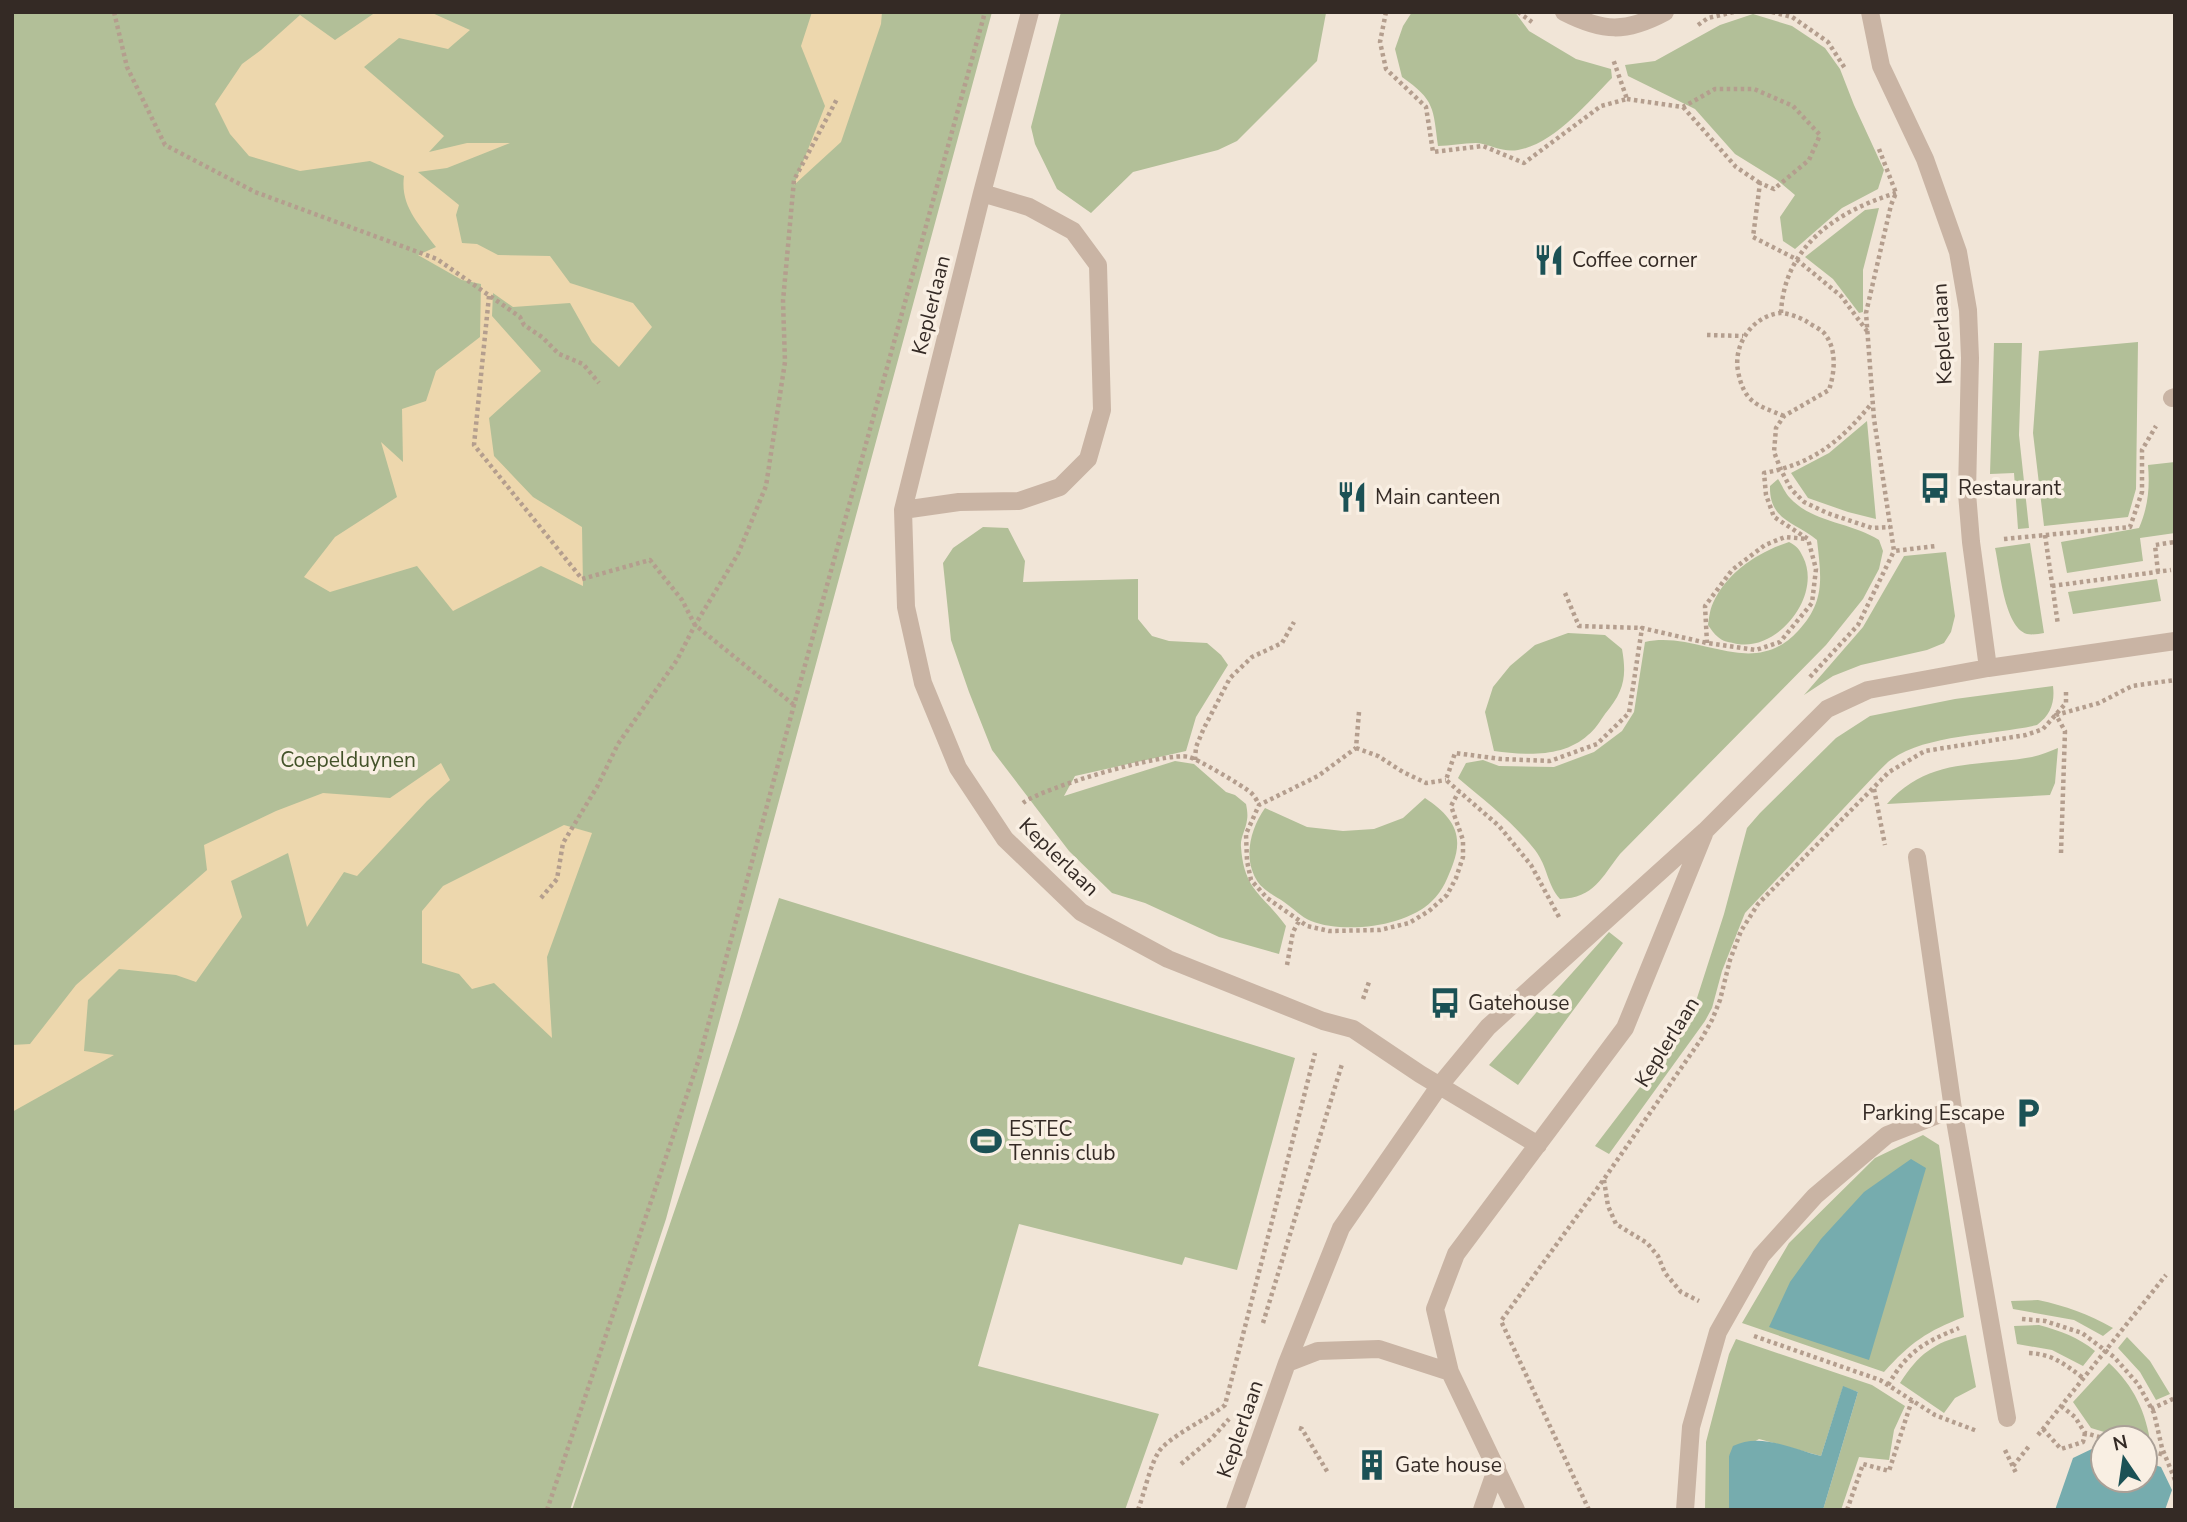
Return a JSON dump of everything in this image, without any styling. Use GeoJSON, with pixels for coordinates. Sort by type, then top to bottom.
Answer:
{"type":"FeatureCollection","features":[{"type":"Feature","properties":{"kind":"lane","name":"Keplerlaan"},"geometry":{"type":"LineString","coordinates":[[1030,12],[903,510],[906,607],[923,683],[958,768],[1005,839],[1081,912],[1168,959],[1323,1021],[1353,1029],[1420,1074],[1538,1145]]}},
{"type":"Feature","properties":{"kind":"lane"},"geometry":{"type":"LineString","coordinates":[[1564,12],[1587,24],[1615,28],[1642,24],[1665,12]]}},
{"type":"Feature","properties":{"kind":"lane","name":"Keplerlaan"},"geometry":{"type":"LineString","coordinates":[[1870,12],[1881,66],[1924,159],[1960,263],[1968,310],[1970,358],[1967,493],[1970,542],[1988,668]]}},
{"type":"Feature","properties":{"kind":"lane"},"geometry":{"type":"LineString","coordinates":[[903,510],[959,502],[1018,501],[1060,487],[1087,459],[1102,410],[1098,265],[1073,231],[1029,207],[982,193]]}},
{"type":"Feature","properties":{"kind":"lane","name":"Keplerlaan"},"geometry":{"type":"LineString","coordinates":[[1516,1510],[1450,1372],[1435,1309],[1456,1254],[1625,1028],[1705,831],[1828,709],[1868,690],[1988,668],[2175,641]]}},
{"type":"Feature","properties":{"kind":"lane"},"geometry":{"type":"LineString","coordinates":[[1440,1085],[1488,1027],[1705,831]]}},
{"type":"Feature","properties":{"kind":"lane"},"geometry":{"type":"LineString","coordinates":[[1917,857],[1953,1109],[2007,1418]]}},
{"type":"Feature","properties":{"kind":"lane","name":"Keplerlaan"},"geometry":{"type":"LineString","coordinates":[[1235,1510],[1287,1363],[1341,1228],[1440,1085]]}},
{"type":"Feature","properties":{"kind":"lane"},"geometry":{"type":"LineString","coordinates":[[1685,1510],[1692,1427],[1718,1332],[1761,1256],[1815,1196],[1887,1135],[1953,1109]]}},
{"type":"Feature","properties":{"kind":"lane","name":"Keplerlaan"},"geometry":{"type":"LineString","coordinates":[[1287,1363],[1318,1351],[1379,1349],[1450,1372]]}},
{"type":"Feature","properties":{"kind":"lane"},"geometry":{"type":"LineString","coordinates":[[1482,1510],[1497,1467]]}},
{"type":"Feature","properties":{"kind":"path"},"geometry":{"type":"LineString","coordinates":[[114,12],[127,67],[165,145],[255,192],[437,259],[520,317],[524,325],[542,337],[559,354],[583,364],[599,383]]}},
{"type":"Feature","properties":{"kind":"path"},"geometry":{"type":"LineString","coordinates":[[547,1510],[699,1059],[985,12]]}},
{"type":"Feature","properties":{"kind":"path"},"geometry":{"type":"LineString","coordinates":[[1386,12],[1380,42],[1387,69],[1426,107],[1433,152],[1483,146],[1524,163],[1601,106],[1627,99],[1683,107],[1715,89],[1755,89],[1793,106],[1819,135],[1809,160],[1774,189],[1736,167],[1683,107]]}},
{"type":"Feature","properties":{"kind":"path"},"geometry":{"type":"LineString","coordinates":[[1612,58],[1627,99]]}},
{"type":"Feature","properties":{"kind":"path"},"geometry":{"type":"LineString","coordinates":[[541,898],[557,879],[563,843],[597,788],[618,744],[677,660],[738,554],[766,486],[785,362],[783,301],[794,180],[837,99]]}},
{"type":"Feature","properties":{"kind":"path"},"geometry":{"type":"LineString","coordinates":[[1760,183],[1753,237],[1796,258],[1841,296],[1867,331]]}},
{"type":"Feature","properties":{"kind":"path"},"geometry":{"type":"LineString","coordinates":[[1781,313],[1782,293],[1796,258],[1805,247],[1843,216],[1863,204],[1896,192]]}},
{"type":"Feature","properties":{"kind":"path"},"geometry":{"type":"LineString","coordinates":[[489,296],[474,445],[582,579],[650,560],[682,600],[695,625],[794,705]]}},
{"type":"Feature","properties":{"kind":"path"},"geometry":{"type":"LineString","coordinates":[[1784,416],[1754,404],[1741,385],[1735,359],[1743,335],[1759,320],[1781,313],[1801,318],[1825,334],[1834,356],[1834,375],[1829,390],[1784,416],[1776,428],[1774,452],[1781,470],[1791,489],[1804,502],[1872,528],[1890,527]]}},
{"type":"Feature","properties":{"kind":"path"},"geometry":{"type":"LineString","coordinates":[[1707,335],[1743,335]]}},
{"type":"Feature","properties":{"kind":"path"},"geometry":{"type":"LineString","coordinates":[[1564,593],[1579,626],[1642,628],[1707,643],[1756,650],[1780,642],[1812,603],[1816,569],[1808,539],[1774,517],[1766,495],[1764,473],[1781,470],[1828,448],[1872,403]]}},
{"type":"Feature","properties":{"kind":"path"},"geometry":{"type":"LineString","coordinates":[[2045,534],[2059,629]]}},
{"type":"Feature","properties":{"kind":"path"},"geometry":{"type":"LineString","coordinates":[[1707,643],[1705,606],[1732,570],[1765,545],[1785,537],[1808,539]]}},
{"type":"Feature","properties":{"kind":"path"},"geometry":{"type":"LineString","coordinates":[[2158,572],[2155,544],[2175,542]]}},
{"type":"Feature","properties":{"kind":"path"},"geometry":{"type":"LineString","coordinates":[[1803,684],[1858,625],[1894,551]]}},
{"type":"Feature","properties":{"kind":"path"},"geometry":{"type":"LineString","coordinates":[[2052,586],[2171,570]]}},
{"type":"Feature","properties":{"kind":"path"},"geometry":{"type":"LineString","coordinates":[[1195,760],[1196,747],[1204,728],[1230,678],[1252,657],[1282,643],[1294,622]]}},
{"type":"Feature","properties":{"kind":"path"},"geometry":{"type":"LineString","coordinates":[[1446,780],[1455,753],[1501,759],[1550,761],[1597,744],[1629,713],[1642,628]]}},
{"type":"Feature","properties":{"kind":"path","name":"Keplerlaan"},"geometry":{"type":"LineString","coordinates":[[1589,1510],[1501,1321],[1604,1180],[1712,1020],[1741,931],[1758,904],[1889,772],[1925,751],[2026,735],[2043,729],[2056,715],[2099,703],[2132,686],[2175,680]]}},
{"type":"Feature","properties":{"kind":"path"},"geometry":{"type":"LineString","coordinates":[[2061,853],[2065,731],[2056,715],[2066,703],[2066,686]]}},
{"type":"Feature","properties":{"kind":"path"},"geometry":{"type":"LineString","coordinates":[[1359,712],[1356,748],[1318,776],[1259,806],[1246,834],[1247,861],[1251,880],[1267,898],[1307,926],[1329,931],[1380,930],[1409,923],[1430,911],[1447,895],[1456,878],[1463,840],[1451,806],[1459,791]]}},
{"type":"Feature","properties":{"kind":"path"},"geometry":{"type":"LineString","coordinates":[[1356,748],[1378,756],[1426,783],[1446,780],[1499,826],[1531,865],[1560,919]]}},
{"type":"Feature","properties":{"kind":"path"},"geometry":{"type":"LineString","coordinates":[[997,827],[1026,800],[1079,779],[1172,757],[1189,757],[1195,760],[1253,794],[1259,806]]}},
{"type":"Feature","properties":{"kind":"path"},"geometry":{"type":"LineString","coordinates":[[1873,788],[1886,851],[1917,857]]}},
{"type":"Feature","properties":{"kind":"path"},"geometry":{"type":"LineString","coordinates":[[1287,965],[1293,932],[1299,921]]}},
{"type":"Feature","properties":{"kind":"path"},"geometry":{"type":"LineString","coordinates":[[1260,1333],[1369,982]]}},
{"type":"Feature","properties":{"kind":"path","name":"Keplerlaan"},"geometry":{"type":"LineString","coordinates":[[1138,1510],[1158,1452],[1172,1439],[1225,1405],[1323,1021]]}},
{"type":"Feature","properties":{"kind":"path"},"geometry":{"type":"LineString","coordinates":[[1604,1180],[1608,1206],[1616,1224],[1647,1243],[1658,1256],[1665,1273],[1681,1292],[1729,1313],[1741,1332],[1880,1380],[1936,1415],[1987,1435]]}},
{"type":"Feature","properties":{"kind":"path"},"geometry":{"type":"LineString","coordinates":[[2013,1466],[2166,1275]]}},
{"type":"Feature","properties":{"kind":"path"},"geometry":{"type":"LineString","coordinates":[[1888,1385],[1907,1357],[1930,1340],[1966,1324],[2011,1318],[2045,1321],[2082,1333],[2114,1357],[2138,1384],[2151,1409],[2175,1480]]}},
{"type":"Feature","properties":{"kind":"path"},"geometry":{"type":"LineString","coordinates":[[1997,1356],[2018,1353],[2045,1354],[2083,1378]]}},
{"type":"Feature","properties":{"kind":"path"},"geometry":{"type":"LineString","coordinates":[[2151,1409],[2175,1398]]}},
{"type":"Feature","properties":{"kind":"path"},"geometry":{"type":"LineString","coordinates":[[1847,1510],[1863,1464],[1889,1471],[1912,1400]]}},
{"type":"Feature","properties":{"kind":"path"},"geometry":{"type":"LineString","coordinates":[[1181,1464],[1212,1438],[1237,1410],[1225,1405]]}},
{"type":"Feature","properties":{"kind":"path"},"geometry":{"type":"LineString","coordinates":[[2061,1406],[2089,1434]]}},
{"type":"Feature","properties":{"kind":"path"},"geometry":{"type":"LineString","coordinates":[[2043,1429],[2060,1450],[2083,1442],[2085,1433]]}},
{"type":"Feature","properties":{"kind":"path"},"geometry":{"type":"LineString","coordinates":[[2000,1440],[2017,1475]]}},
{"type":"Feature","properties":{"kind":"path"},"geometry":{"type":"LineString","coordinates":[[2159,1454],[2165,1456]]}},
{"type":"Feature","properties":{"kind":"green space","name":"Coepelduynen"},"geometry":{"type":"Polygon","coordinates":[[[12,12],[992,12],[666,1219],[570,1510],[12,1510],[12,12]]]}},
{"type":"Feature","properties":{"kind":"green space"},"geometry":{"type":"Polygon","coordinates":[[[1061,12],[1326,13],[1317,61],[1237,141],[1218,150],[1133,172],[1091,213],[1057,189],[1035,144],[1031,127],[1061,12]]]}},
{"type":"Feature","properties":{"kind":"green space"},"geometry":{"type":"Polygon","coordinates":[[[1412,12],[1515,12],[1529,31],[1576,59],[1611,69],[1612,78],[1569,121],[1544,140],[1531,146],[1512,151],[1476,143],[1438,146],[1435,122],[1427,99],[1402,77],[1395,49],[1403,26],[1412,12]]]}},
{"type":"Feature","properties":{"kind":"green space"},"geometry":{"type":"Polygon","coordinates":[[[1753,14],[1792,26],[1825,48],[1840,69],[1884,170],[1878,189],[1842,208],[1795,249],[1783,241],[1780,217],[1795,195],[1777,180],[1735,154],[1695,109],[1628,76],[1625,65],[1655,61],[1720,25],[1753,14]]]}},
{"type":"Feature","properties":{"kind":"green space"},"geometry":{"type":"Polygon","coordinates":[[[1879,208],[1863,270],[1863,312],[1859,313],[1833,279],[1805,257],[1865,210],[1879,208]]]}},
{"type":"Feature","properties":{"kind":"green space"},"geometry":{"type":"Polygon","coordinates":[[[2138,342],[2136,489],[2128,517],[2044,526],[2033,433],[2039,351],[2138,342]]]}},
{"type":"Feature","properties":{"kind":"green space"},"geometry":{"type":"Polygon","coordinates":[[[1994,343],[2022,343],[2019,435],[2029,528],[2018,529],[2014,473],[1990,474],[1994,343]]]}},
{"type":"Feature","properties":{"kind":"green space"},"geometry":{"type":"Polygon","coordinates":[[[1867,421],[1876,519],[1808,498],[1791,473],[1829,453],[1867,421]]]}},
{"type":"Feature","properties":{"kind":"green space"},"geometry":{"type":"Polygon","coordinates":[[[2175,462],[2175,533],[2140,538],[2143,561],[2067,573],[2061,542],[2139,528],[2148,497],[2148,465],[2175,462]]]}},
{"type":"Feature","properties":{"kind":"green space"},"geometry":{"type":"Polygon","coordinates":[[[1778,479],[1790,498],[1810,513],[1857,529],[1879,540],[1883,551],[1879,569],[1863,599],[1826,645],[1620,854],[1596,885],[1581,895],[1560,899],[1552,888],[1543,863],[1527,840],[1458,778],[1466,763],[1483,760],[1499,766],[1554,767],[1594,752],[1622,731],[1634,712],[1645,642],[1665,640],[1724,651],[1762,652],[1780,645],[1798,631],[1813,609],[1820,588],[1817,540],[1785,519],[1774,507],[1770,486],[1778,479]]]}},
{"type":"Feature","properties":{"kind":"green space"},"geometry":{"type":"Polygon","coordinates":[[[983,527],[1008,528],[1025,561],[1023,582],[1138,579],[1138,619],[1152,636],[1169,641],[1207,643],[1228,665],[1196,717],[1186,751],[1075,776],[1064,796],[1175,761],[1194,764],[1226,792],[1246,804],[1247,818],[1241,844],[1243,862],[1250,883],[1286,926],[1279,954],[1219,937],[1145,903],[1112,893],[1069,851],[992,750],[951,640],[943,563],[953,548],[983,527]]]}},
{"type":"Feature","properties":{"kind":"green space"},"geometry":{"type":"Polygon","coordinates":[[[1789,542],[1796,546],[1803,557],[1807,572],[1807,589],[1792,619],[1765,640],[1749,644],[1731,643],[1720,638],[1708,625],[1711,608],[1726,582],[1766,551],[1789,542]]]}},
{"type":"Feature","properties":{"kind":"green space"},"geometry":{"type":"Polygon","coordinates":[[[2030,543],[2044,633],[2027,634],[2013,621],[2004,596],[1995,548],[2030,543]]]}},
{"type":"Feature","properties":{"kind":"green space"},"geometry":{"type":"Polygon","coordinates":[[[1946,552],[1955,616],[1951,632],[1944,643],[1927,650],[1861,665],[1833,676],[1804,695],[1863,627],[1904,556],[1946,552]]]}},
{"type":"Feature","properties":{"kind":"green space"},"geometry":{"type":"Polygon","coordinates":[[[2157,579],[2161,601],[2073,614],[2068,592],[2157,579]]]}},
{"type":"Feature","properties":{"kind":"green space"},"geometry":{"type":"Polygon","coordinates":[[[1568,633],[1605,635],[1622,649],[1624,676],[1616,698],[1593,731],[1567,748],[1531,754],[1494,751],[1485,712],[1493,687],[1510,666],[1535,645],[1568,633]]]}},
{"type":"Feature","properties":{"kind":"green space"},"geometry":{"type":"Polygon","coordinates":[[[2053,686],[2051,708],[2037,725],[1942,740],[1907,751],[1884,766],[1745,913],[1705,1021],[1609,1154],[1595,1146],[1689,1023],[1724,914],[1747,828],[1760,813],[1836,738],[1870,716],[1955,699],[2053,686]]]}},
{"type":"Feature","properties":{"kind":"green space"},"geometry":{"type":"Polygon","coordinates":[[[2058,748],[2055,783],[2050,795],[1887,804],[1919,778],[1936,771],[2032,757],[2058,748]]]}},
{"type":"Feature","properties":{"kind":"green space"},"geometry":{"type":"Polygon","coordinates":[[[1425,798],[1442,811],[1453,825],[1456,853],[1439,893],[1421,910],[1407,917],[1374,926],[1325,925],[1304,917],[1265,889],[1256,879],[1250,861],[1250,842],[1265,808],[1307,827],[1343,831],[1374,829],[1403,818],[1425,798]]]}},
{"type":"Feature","properties":{"kind":"green space","name":"ESTEC Tennis club"},"geometry":{"type":"Polygon","coordinates":[[[779,898],[1295,1058],[1237,1270],[1185,1257],[1182,1265],[1019,1224],[978,1366],[1159,1414],[1125,1510],[572,1510],[779,898]]]}},
{"type":"Feature","properties":{"kind":"green space"},"geometry":{"type":"Polygon","coordinates":[[[1609,932],[1623,943],[1518,1085],[1489,1065],[1609,932]]]}},
{"type":"Feature","properties":{"kind":"green space"},"geometry":{"type":"Polygon","coordinates":[[[1923,1135],[1939,1145],[1964,1317],[1920,1339],[1884,1372],[1742,1323],[1789,1243],[1875,1158],[1923,1135]]]}},
{"type":"Feature","properties":{"kind":"green space"},"geometry":{"type":"Polygon","coordinates":[[[2038,1300],[2077,1311],[2113,1328],[2103,1336],[2074,1320],[2013,1309],[2011,1301],[2038,1300]]]}},
{"type":"Feature","properties":{"kind":"green space"},"geometry":{"type":"Polygon","coordinates":[[[2039,1325],[2069,1335],[2095,1351],[2083,1366],[2052,1350],[2017,1344],[2014,1326],[2039,1325]]]}},
{"type":"Feature","properties":{"kind":"green space"},"geometry":{"type":"Polygon","coordinates":[[[1966,1335],[1976,1387],[1955,1398],[1944,1413],[1900,1383],[1928,1351],[1966,1335]]]}},
{"type":"Feature","properties":{"kind":"green space"},"geometry":{"type":"Polygon","coordinates":[[[2127,1337],[2150,1361],[2170,1394],[2156,1400],[2140,1372],[2118,1348],[2127,1337]]]}},
{"type":"Feature","properties":{"kind":"green space"},"geometry":{"type":"Polygon","coordinates":[[[1736,1339],[1872,1385],[1905,1406],[1894,1430],[1889,1460],[1859,1457],[1841,1510],[1823,1510],[1858,1392],[1843,1387],[1821,1456],[1759,1439],[1729,1456],[1729,1510],[1705,1510],[1706,1442],[1729,1354],[1736,1339]]]}},
{"type":"Feature","properties":{"kind":"green space"},"geometry":{"type":"Polygon","coordinates":[[[2109,1363],[2132,1390],[2146,1424],[2089,1425],[2073,1402],[2109,1363]]]}},
{"type":"Feature","properties":{"kind":"sand"},"geometry":{"type":"Polygon","coordinates":[[[376,12],[430,12],[470,30],[448,49],[399,38],[364,67],[444,136],[429,152],[467,143],[510,143],[447,168],[418,172],[459,205],[456,215],[462,243],[477,244],[498,255],[550,256],[570,283],[633,303],[652,327],[619,367],[592,342],[570,303],[513,307],[493,293],[492,316],[541,371],[489,418],[494,456],[533,497],[582,527],[583,586],[541,566],[453,611],[417,566],[330,592],[304,577],[335,537],[397,497],[381,442],[403,462],[402,409],[426,401],[436,371],[480,337],[481,284],[462,280],[418,255],[436,247],[408,206],[404,176],[370,161],[300,171],[249,156],[230,134],[215,104],[242,64],[300,15],[335,40],[376,12]]]}},
{"type":"Feature","properties":{"kind":"sand"},"geometry":{"type":"Polygon","coordinates":[[[812,12],[882,12],[881,24],[841,142],[794,185],[825,106],[801,46],[812,12]]]}},
{"type":"Feature","properties":{"kind":"sand"},"geometry":{"type":"Polygon","coordinates":[[[441,763],[450,780],[357,876],[344,872],[307,927],[288,853],[231,881],[242,917],[196,982],[176,975],[119,969],[88,1000],[84,1051],[114,1055],[12,1112],[12,1045],[30,1044],[76,985],[207,870],[204,845],[276,811],[323,793],[390,798],[441,763]]]}},
{"type":"Feature","properties":{"kind":"sand"},"geometry":{"type":"Polygon","coordinates":[[[564,825],[592,833],[547,957],[552,1038],[494,983],[472,989],[459,974],[422,963],[422,911],[443,886],[564,825]]]}},
{"type":"Feature","properties":{"kind":"water"},"geometry":{"type":"Polygon","coordinates":[[[1911,1159],[1926,1168],[1869,1360],[1769,1327],[1790,1282],[1821,1239],[1864,1192],[1911,1159]]]}},
{"type":"Feature","properties":{"kind":"water"},"geometry":{"type":"Polygon","coordinates":[[[1843,1386],[1858,1392],[1823,1510],[1729,1510],[1729,1456],[1733,1446],[1743,1442],[1765,1441],[1821,1456],[1843,1386]]]}},
{"type":"Feature","properties":{"kind":"water"},"geometry":{"type":"Polygon","coordinates":[[[2089,1450],[2089,1494],[2159,1494],[2161,1467],[2172,1490],[2165,1510],[2055,1510],[2073,1458],[2089,1450]]]}},
{"type":"Feature","properties":{"kind":"place","name":"Coffee corner"},"geometry":{"type":"Point","coordinates":[1549,260]}},
{"type":"Feature","properties":{"kind":"place","name":"Restaurant"},"geometry":{"type":"Point","coordinates":[1935,488]}},
{"type":"Feature","properties":{"kind":"place","name":"Main canteen"},"geometry":{"type":"Point","coordinates":[1352,497]}},
{"type":"Feature","properties":{"kind":"place","name":"Gatehouse"},"geometry":{"type":"Point","coordinates":[1445,1003]}},
{"type":"Feature","properties":{"kind":"place","name":"Parking Escape"},"geometry":{"type":"Point","coordinates":[2028,1113]}},
{"type":"Feature","properties":{"kind":"place","name":"ESTEC Tennis club"},"geometry":{"type":"Point","coordinates":[986,1141]}},
{"type":"Feature","properties":{"kind":"place","name":"Gate house"},"geometry":{"type":"Point","coordinates":[1372,1465]}}]}
